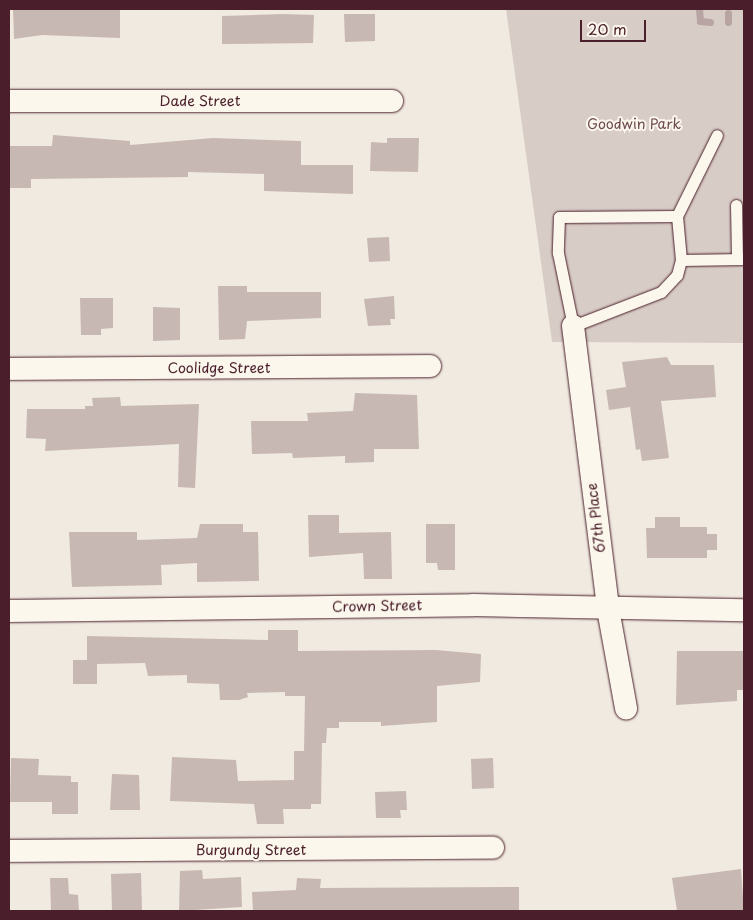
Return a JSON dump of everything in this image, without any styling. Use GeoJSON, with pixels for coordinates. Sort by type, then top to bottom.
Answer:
{"type":"FeatureCollection","features":[{"type":"Feature","properties":{"kind":"street","name":"Dade Street"},"geometry":{"type":"LineString","coordinates":[[9,100],[392,101]]}},
{"type":"Feature","properties":{"kind":"street","name":"67th Place"},"geometry":{"type":"LineString","coordinates":[[573,326],[608,609],[626,708]]}},
{"type":"Feature","properties":{"kind":"street","name":"Coolidge Street"},"geometry":{"type":"LineString","coordinates":[[9,369],[430,366]]}},
{"type":"Feature","properties":{"kind":"street","name":"Crown Street"},"geometry":{"type":"LineString","coordinates":[[9,611],[472,605],[744,610]]}},
{"type":"Feature","properties":{"kind":"street","name":"Burgundy Street"},"geometry":{"type":"LineString","coordinates":[[9,852],[493,848]]}},
{"type":"Feature","properties":{"kind":"lane"},"geometry":{"type":"LineString","coordinates":[[677,216],[559,217],[558,253],[573,326],[661,292],[677,275],[681,260],[677,216],[717,135]]}},
{"type":"Feature","properties":{"kind":"lane"},"geometry":{"type":"LineString","coordinates":[[681,260],[741,259],[736,205]]}},
{"type":"Feature","properties":{"kind":"green space","name":"Goodwin Park"},"geometry":{"type":"Polygon","coordinates":[[[506,9],[744,9],[744,343],[552,342],[506,9]]]}},
{"type":"Feature","properties":{"kind":"building"},"geometry":{"type":"Polygon","coordinates":[[[13,9],[120,9],[120,38],[42,35],[14,39],[13,9]]]}},
{"type":"Feature","properties":{"kind":"building"},"geometry":{"type":"Polygon","coordinates":[[[344,14],[375,14],[375,41],[345,42],[344,14]]]}},
{"type":"Feature","properties":{"kind":"building"},"geometry":{"type":"Polygon","coordinates":[[[314,15],[313,43],[222,44],[222,16],[314,15]]]}},
{"type":"Feature","properties":{"kind":"building"},"geometry":{"type":"Polygon","coordinates":[[[53,135],[130,141],[130,145],[213,138],[301,141],[301,165],[353,165],[353,194],[264,191],[264,174],[188,172],[188,177],[31,179],[31,188],[9,188],[9,146],[52,146],[53,135]]]}},
{"type":"Feature","properties":{"kind":"building"},"geometry":{"type":"Polygon","coordinates":[[[387,138],[419,138],[418,172],[370,171],[371,142],[387,143],[387,138]]]}},
{"type":"Feature","properties":{"kind":"building"},"geometry":{"type":"Polygon","coordinates":[[[389,237],[390,261],[369,262],[367,238],[389,237]]]}},
{"type":"Feature","properties":{"kind":"building"},"geometry":{"type":"Polygon","coordinates":[[[218,286],[247,286],[247,292],[321,292],[321,318],[247,321],[245,339],[219,340],[218,286]]]}},
{"type":"Feature","properties":{"kind":"building"},"geometry":{"type":"Polygon","coordinates":[[[394,296],[395,319],[390,319],[391,325],[368,326],[364,299],[394,296]]]}},
{"type":"Feature","properties":{"kind":"building"},"geometry":{"type":"Polygon","coordinates":[[[80,298],[113,298],[113,328],[101,329],[101,335],[81,335],[80,298]]]}},
{"type":"Feature","properties":{"kind":"building"},"geometry":{"type":"Polygon","coordinates":[[[153,307],[180,308],[180,340],[153,341],[153,307]]]}},
{"type":"Feature","properties":{"kind":"building"},"geometry":{"type":"Polygon","coordinates":[[[667,357],[671,365],[714,365],[716,397],[661,401],[669,458],[642,461],[640,449],[636,450],[630,407],[609,410],[606,390],[626,387],[622,362],[667,357]]]}},
{"type":"Feature","properties":{"kind":"building"},"geometry":{"type":"Polygon","coordinates":[[[355,393],[417,395],[419,449],[374,449],[374,462],[345,463],[345,456],[293,458],[292,453],[252,454],[251,421],[308,421],[307,413],[353,411],[355,393]]]}},
{"type":"Feature","properties":{"kind":"building"},"geometry":{"type":"Polygon","coordinates":[[[120,397],[121,406],[199,404],[195,488],[178,487],[179,444],[45,451],[46,439],[26,438],[27,409],[85,409],[85,406],[93,406],[92,398],[120,397]]]}},
{"type":"Feature","properties":{"kind":"building"},"geometry":{"type":"Polygon","coordinates":[[[308,515],[339,515],[339,533],[391,532],[392,579],[364,579],[363,553],[309,557],[308,515]]]}},
{"type":"Feature","properties":{"kind":"building"},"geometry":{"type":"Polygon","coordinates":[[[655,517],[680,517],[680,527],[707,527],[707,534],[717,534],[717,550],[707,550],[707,558],[647,558],[646,528],[655,528],[655,517]]]}},
{"type":"Feature","properties":{"kind":"building"},"geometry":{"type":"Polygon","coordinates":[[[200,524],[243,524],[243,532],[258,532],[259,581],[197,582],[197,563],[161,565],[162,585],[72,587],[69,532],[137,532],[137,540],[197,538],[200,524]]]}},
{"type":"Feature","properties":{"kind":"building"},"geometry":{"type":"Polygon","coordinates":[[[426,524],[455,524],[455,570],[438,570],[437,563],[426,563],[426,524]]]}},
{"type":"Feature","properties":{"kind":"building"},"geometry":{"type":"Polygon","coordinates":[[[268,630],[298,630],[298,651],[436,650],[481,654],[480,682],[437,686],[437,722],[381,726],[381,722],[339,722],[339,728],[327,728],[326,743],[322,743],[321,804],[311,804],[311,809],[283,809],[284,824],[257,824],[254,804],[170,801],[172,757],[236,760],[238,781],[294,780],[294,751],[304,751],[305,696],[285,696],[285,692],[247,693],[248,697],[239,700],[220,700],[219,684],[187,683],[187,675],[148,676],[145,663],[97,664],[97,684],[73,684],[73,660],[87,660],[87,636],[268,640],[268,630]]]}},
{"type":"Feature","properties":{"kind":"building"},"geometry":{"type":"Polygon","coordinates":[[[677,651],[744,651],[744,690],[737,690],[737,701],[676,705],[677,651]]]}},
{"type":"Feature","properties":{"kind":"building"},"geometry":{"type":"Polygon","coordinates":[[[11,758],[39,759],[38,775],[71,776],[71,782],[78,782],[78,814],[52,814],[52,802],[10,802],[11,758]]]}},
{"type":"Feature","properties":{"kind":"building"},"geometry":{"type":"Polygon","coordinates":[[[493,758],[494,788],[472,789],[471,759],[493,758]]]}},
{"type":"Feature","properties":{"kind":"building"},"geometry":{"type":"Polygon","coordinates":[[[112,774],[139,775],[140,810],[110,810],[112,774]]]}},
{"type":"Feature","properties":{"kind":"building"},"geometry":{"type":"Polygon","coordinates":[[[406,791],[407,810],[400,810],[401,818],[376,818],[375,792],[406,791]]]}},
{"type":"Feature","properties":{"kind":"building"},"geometry":{"type":"Polygon","coordinates":[[[741,869],[744,911],[677,911],[672,878],[741,869]]]}},
{"type":"Feature","properties":{"kind":"building"},"geometry":{"type":"Polygon","coordinates":[[[202,870],[203,879],[241,877],[242,907],[179,911],[180,871],[202,870]]]}},
{"type":"Feature","properties":{"kind":"building"},"geometry":{"type":"Polygon","coordinates":[[[141,873],[142,911],[112,911],[111,874],[141,873]]]}},
{"type":"Feature","properties":{"kind":"building"},"geometry":{"type":"Polygon","coordinates":[[[50,878],[68,878],[69,894],[78,895],[79,911],[51,911],[50,878]]]}},
{"type":"Feature","properties":{"kind":"building"},"geometry":{"type":"Polygon","coordinates":[[[297,878],[321,879],[320,888],[519,887],[519,911],[253,911],[252,892],[296,890],[297,878]]]}},
{"type":"Feature","properties":{"kind":"waterway"},"geometry":{"type":"LineString","coordinates":[[699,9],[700,21],[710,22]]}},
{"type":"Feature","properties":{"kind":"waterway"},"geometry":{"type":"LineString","coordinates":[[728,13],[728,22]]}}]}
